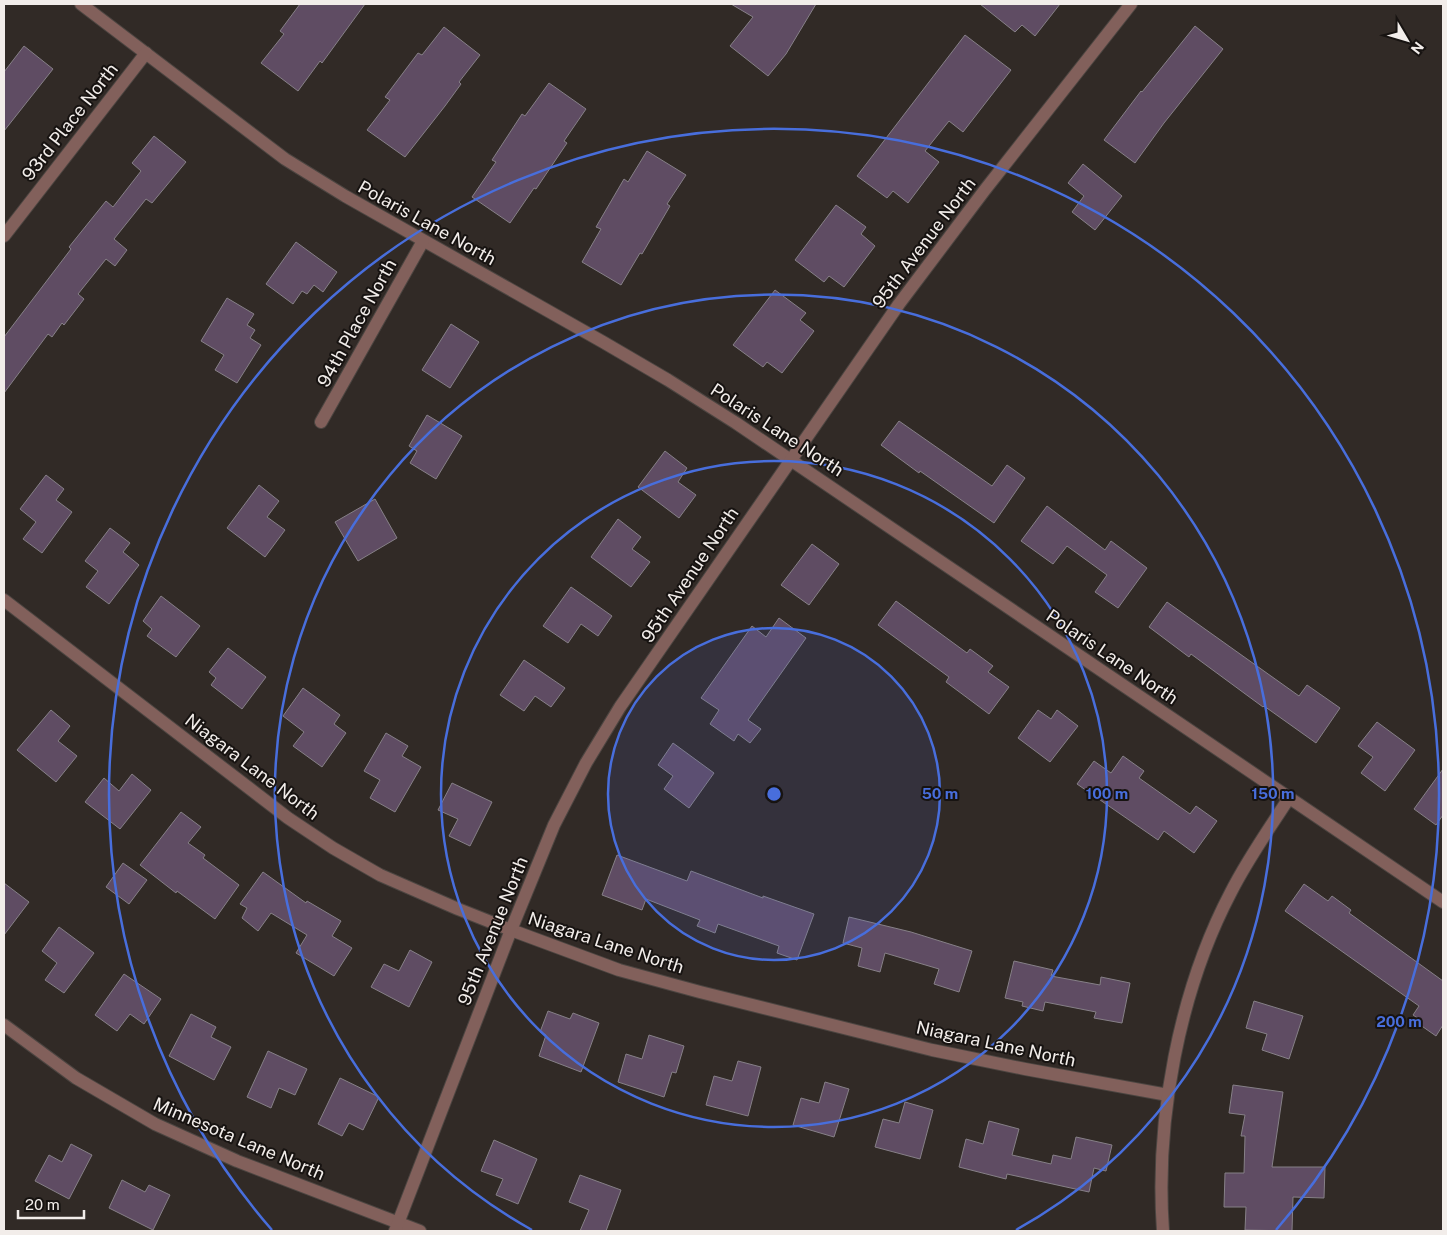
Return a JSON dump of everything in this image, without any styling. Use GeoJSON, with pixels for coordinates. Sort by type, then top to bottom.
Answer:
{"type":"FeatureCollection","features":[{"type":"Feature","properties":{"kind":"street","name":"Polaris Lane North"},"geometry":{"type":"LineString","coordinates":[[81,4],[285,160],[423,241],[660,375],[790,460],[1443,902]]}},
{"type":"Feature","properties":{"kind":"street","name":"95th Avenue North"},"geometry":{"type":"LineString","coordinates":[[396,1227],[511,930],[554,825],[586,763],[626,699],[899,304],[984,191],[1131,4]]}},
{"type":"Feature","properties":{"kind":"street","name":"93rd Place North"},"geometry":{"type":"LineString","coordinates":[[4,236],[146,53]]}},
{"type":"Feature","properties":{"kind":"street","name":"94th Place North"},"geometry":{"type":"LineString","coordinates":[[321,422],[423,241]]}},
{"type":"Feature","properties":{"kind":"street","name":"Niagara Lane North"},"geometry":{"type":"LineString","coordinates":[[4,600],[288,818],[333,848],[380,875],[458,909],[619,970],[700,992],[932,1050],[1168,1095]]}},
{"type":"Feature","properties":{"kind":"street"},"geometry":{"type":"LineString","coordinates":[[1163,1231],[1162,1156],[1168,1095],[1182,1018],[1206,949],[1230,892],[1289,798]]}},
{"type":"Feature","properties":{"kind":"street","name":"Minnesota Lane North"},"geometry":{"type":"LineString","coordinates":[[4,1025],[76,1078],[155,1124],[237,1161],[396,1227],[420,1231]]}},
{"type":"Feature","properties":{"kind":"building"},"geometry":{"type":"Polygon","coordinates":[[[300,4],[365,4],[322,63],[320,61],[298,91],[261,63],[284,34],[280,31],[300,4]]]}},
{"type":"Feature","properties":{"kind":"building"},"geometry":{"type":"Polygon","coordinates":[[[731,4],[816,4],[786,54],[768,76],[730,46],[753,17],[731,4]]]}},
{"type":"Feature","properties":{"kind":"building"},"geometry":{"type":"Polygon","coordinates":[[[980,4],[1060,4],[1035,36],[1022,25],[1015,32],[980,4]]]}},
{"type":"Feature","properties":{"kind":"building"},"geometry":{"type":"Polygon","coordinates":[[[1195,26],[1223,49],[1135,163],[1104,140],[1141,91],[1195,26]]]}},
{"type":"Feature","properties":{"kind":"building"},"geometry":{"type":"Polygon","coordinates":[[[444,27],[480,55],[459,82],[461,84],[445,106],[405,157],[367,130],[390,100],[385,97],[418,53],[422,55],[444,27]]]}},
{"type":"Feature","properties":{"kind":"building"},"geometry":{"type":"Polygon","coordinates":[[[965,35],[1011,70],[963,132],[949,121],[925,151],[939,162],[908,203],[893,191],[887,198],[857,176],[965,35]]]}},
{"type":"Feature","properties":{"kind":"building"},"geometry":{"type":"Polygon","coordinates":[[[24,46],[53,69],[4,131],[4,72],[24,46]]]}},
{"type":"Feature","properties":{"kind":"building"},"geometry":{"type":"Polygon","coordinates":[[[549,83],[586,109],[564,141],[567,143],[510,223],[472,197],[496,162],[492,160],[522,114],[525,116],[549,83]]]}},
{"type":"Feature","properties":{"kind":"building"},"geometry":{"type":"Polygon","coordinates":[[[154,136],[186,162],[152,203],[146,199],[114,239],[127,250],[115,266],[106,259],[78,294],[84,299],[52,337],[48,334],[4,393],[4,337],[71,249],[69,247],[106,201],[113,207],[141,171],[132,163],[154,136]]]}},
{"type":"Feature","properties":{"kind":"building"},"geometry":{"type":"Polygon","coordinates":[[[647,151],[686,175],[667,204],[670,206],[642,254],[640,253],[621,285],[582,262],[601,229],[596,227],[624,179],[628,182],[647,151]]]}},
{"type":"Feature","properties":{"kind":"building"},"geometry":{"type":"Polygon","coordinates":[[[1083,164],[1122,196],[1095,230],[1072,212],[1084,196],[1068,183],[1083,164]]]}},
{"type":"Feature","properties":{"kind":"building"},"geometry":{"type":"Polygon","coordinates":[[[836,205],[866,227],[861,234],[875,246],[844,287],[829,276],[824,282],[795,260],[836,205]]]}},
{"type":"Feature","properties":{"kind":"building"},"geometry":{"type":"Polygon","coordinates":[[[296,242],[337,272],[323,292],[314,285],[307,294],[302,291],[293,304],[266,284],[296,242]]]}},
{"type":"Feature","properties":{"kind":"building"},"geometry":{"type":"Polygon","coordinates":[[[775,290],[806,313],[800,320],[814,331],[782,373],[767,362],[763,367],[733,345],[775,290]]]}},
{"type":"Feature","properties":{"kind":"building"},"geometry":{"type":"Polygon","coordinates":[[[227,298],[254,314],[247,325],[255,330],[250,338],[261,345],[237,383],[215,370],[224,355],[201,341],[227,298]]]}},
{"type":"Feature","properties":{"kind":"building"},"geometry":{"type":"Polygon","coordinates":[[[451,324],[479,342],[450,388],[422,370],[451,324]]]}},
{"type":"Feature","properties":{"kind":"building"},"geometry":{"type":"Polygon","coordinates":[[[427,415],[462,436],[436,479],[410,463],[417,451],[409,446],[427,415]]]}},
{"type":"Feature","properties":{"kind":"building"},"geometry":{"type":"Polygon","coordinates":[[[899,421],[992,486],[1007,465],[1025,478],[994,523],[881,445],[899,421]]]}},
{"type":"Feature","properties":{"kind":"building"},"geometry":{"type":"Polygon","coordinates":[[[665,451],[687,468],[678,482],[696,495],[679,518],[638,487],[665,451]]]}},
{"type":"Feature","properties":{"kind":"building"},"geometry":{"type":"Polygon","coordinates":[[[46,475],[64,489],[56,500],[72,512],[42,553],[23,539],[36,522],[20,509],[46,475]]]}},
{"type":"Feature","properties":{"kind":"building"},"geometry":{"type":"Polygon","coordinates":[[[259,485],[279,501],[267,517],[285,530],[265,557],[227,528],[259,485]]]}},
{"type":"Feature","properties":{"kind":"building"},"geometry":{"type":"Polygon","coordinates":[[[375,499],[397,538],[358,561],[335,522],[375,499]]]}},
{"type":"Feature","properties":{"kind":"building"},"geometry":{"type":"Polygon","coordinates":[[[1047,506],[1105,550],[1111,541],[1147,568],[1118,608],[1095,592],[1107,575],[1067,546],[1053,564],[1021,541],[1047,506]]]}},
{"type":"Feature","properties":{"kind":"building"},"geometry":{"type":"Polygon","coordinates":[[[618,519],[641,537],[632,549],[650,562],[631,587],[591,557],[618,519]]]}},
{"type":"Feature","properties":{"kind":"building"},"geometry":{"type":"Polygon","coordinates":[[[110,528],[130,543],[123,552],[139,565],[109,604],[86,587],[98,571],[85,561],[110,528]]]}},
{"type":"Feature","properties":{"kind":"building"},"geometry":{"type":"Polygon","coordinates":[[[812,544],[839,564],[809,605],[781,585],[812,544]]]}},
{"type":"Feature","properties":{"kind":"building"},"geometry":{"type":"Polygon","coordinates":[[[571,587],[612,616],[598,636],[581,624],[568,643],[543,626],[571,587]]]}},
{"type":"Feature","properties":{"kind":"building"},"geometry":{"type":"Polygon","coordinates":[[[161,596],[200,626],[176,657],[147,636],[152,629],[143,621],[161,596]]]}},
{"type":"Feature","properties":{"kind":"building"},"geometry":{"type":"Polygon","coordinates":[[[896,601],[967,653],[970,649],[993,666],[988,672],[1009,687],[989,714],[946,682],[949,677],[878,625],[896,601]]]}},
{"type":"Feature","properties":{"kind":"building"},"geometry":{"type":"Polygon","coordinates":[[[1167,602],[1299,696],[1307,685],[1340,708],[1316,743],[1191,654],[1189,657],[1149,627],[1167,602]]]}},
{"type":"Feature","properties":{"kind":"building"},"geometry":{"type":"Polygon","coordinates":[[[779,618],[806,638],[748,720],[761,729],[750,743],[738,734],[734,741],[710,724],[719,710],[701,698],[752,626],[766,637],[779,618]]]}},
{"type":"Feature","properties":{"kind":"building"},"geometry":{"type":"Polygon","coordinates":[[[228,648],[266,677],[242,709],[211,685],[216,678],[209,672],[228,648]]]}},
{"type":"Feature","properties":{"kind":"building"},"geometry":{"type":"Polygon","coordinates":[[[524,660],[565,688],[551,707],[535,696],[524,711],[500,695],[524,660]]]}},
{"type":"Feature","properties":{"kind":"building"},"geometry":{"type":"Polygon","coordinates":[[[303,688],[340,715],[334,724],[346,733],[322,767],[293,746],[304,732],[283,716],[303,688]]]}},
{"type":"Feature","properties":{"kind":"building"},"geometry":{"type":"Polygon","coordinates":[[[51,710],[70,726],[58,741],[77,756],[56,782],[17,750],[51,710]]]}},
{"type":"Feature","properties":{"kind":"building"},"geometry":{"type":"Polygon","coordinates":[[[1038,710],[1051,719],[1057,710],[1078,726],[1050,762],[1018,738],[1038,710]]]}},
{"type":"Feature","properties":{"kind":"building"},"geometry":{"type":"Polygon","coordinates":[[[1377,722],[1415,750],[1385,791],[1361,773],[1373,757],[1358,746],[1377,722]]]}},
{"type":"Feature","properties":{"kind":"building"},"geometry":{"type":"Polygon","coordinates":[[[386,733],[408,746],[402,756],[421,767],[395,812],[370,798],[380,780],[364,771],[386,733]]]}},
{"type":"Feature","properties":{"kind":"building"},"geometry":{"type":"Polygon","coordinates":[[[673,743],[714,773],[689,808],[664,789],[673,776],[658,765],[673,743]]]}},
{"type":"Feature","properties":{"kind":"building"},"geometry":{"type":"Polygon","coordinates":[[[1123,756],[1144,771],[1139,778],[1190,814],[1196,806],[1217,821],[1194,853],[1164,831],[1158,840],[1077,784],[1094,761],[1111,773],[1123,756]]]}},
{"type":"Feature","properties":{"kind":"building"},"geometry":{"type":"Polygon","coordinates":[[[1443,769],[1443,815],[1436,825],[1414,809],[1443,769]]]}},
{"type":"Feature","properties":{"kind":"building"},"geometry":{"type":"Polygon","coordinates":[[[132,774],[151,790],[120,829],[85,802],[104,778],[119,791],[132,774]]]}},
{"type":"Feature","properties":{"kind":"building"},"geometry":{"type":"Polygon","coordinates":[[[452,783],[492,802],[470,846],[449,836],[458,819],[438,810],[452,783]]]}},
{"type":"Feature","properties":{"kind":"building"},"geometry":{"type":"Polygon","coordinates":[[[181,812],[201,827],[188,843],[205,855],[203,858],[239,885],[215,919],[177,891],[176,893],[140,865],[181,812]]]}},
{"type":"Feature","properties":{"kind":"building"},"geometry":{"type":"Polygon","coordinates":[[[617,855],[687,881],[691,871],[763,898],[763,896],[814,914],[797,960],[777,953],[779,946],[718,924],[715,933],[697,926],[700,920],[646,899],[642,910],[602,895],[617,855]]]}},
{"type":"Feature","properties":{"kind":"building"},"geometry":{"type":"Polygon","coordinates":[[[123,863],[147,880],[129,904],[106,887],[123,863]]]}},
{"type":"Feature","properties":{"kind":"building"},"geometry":{"type":"Polygon","coordinates":[[[263,872],[306,903],[307,901],[341,921],[332,936],[352,948],[334,976],[296,953],[307,935],[271,913],[258,931],[242,918],[247,908],[240,904],[263,872]]]}},
{"type":"Feature","properties":{"kind":"building"},"geometry":{"type":"Polygon","coordinates":[[[4,883],[29,902],[4,935],[4,883]]]}},
{"type":"Feature","properties":{"kind":"building"},"geometry":{"type":"Polygon","coordinates":[[[1304,884],[1328,901],[1332,896],[1351,910],[1349,913],[1443,981],[1443,1025],[1436,1036],[1416,1022],[1419,1019],[1413,1015],[1419,1006],[1285,911],[1304,884]]]}},
{"type":"Feature","properties":{"kind":"building"},"geometry":{"type":"Polygon","coordinates":[[[849,917],[911,932],[972,951],[959,992],[934,984],[939,969],[885,953],[880,972],[858,966],[862,948],[843,943],[849,917]]]}},
{"type":"Feature","properties":{"kind":"building"},"geometry":{"type":"Polygon","coordinates":[[[59,927],[94,953],[64,993],[45,980],[57,963],[42,951],[59,927]]]}},
{"type":"Feature","properties":{"kind":"building"},"geometry":{"type":"Polygon","coordinates":[[[410,950],[432,962],[409,1007],[371,987],[384,964],[399,971],[410,950]]]}},
{"type":"Feature","properties":{"kind":"building"},"geometry":{"type":"Polygon","coordinates":[[[1014,961],[1053,970],[1051,976],[1100,985],[1101,977],[1130,983],[1122,1023],[1094,1018],[1096,1012],[1045,1002],[1043,1011],[1022,1006],[1023,1002],[1005,998],[1014,961]]]}},
{"type":"Feature","properties":{"kind":"building"},"geometry":{"type":"Polygon","coordinates":[[[124,974],[161,999],[144,1024],[130,1014],[117,1031],[95,1015],[124,974]]]}},
{"type":"Feature","properties":{"kind":"building"},"geometry":{"type":"Polygon","coordinates":[[[1254,1001],[1303,1016],[1289,1059],[1262,1050],[1267,1034],[1246,1028],[1254,1001]]]}},
{"type":"Feature","properties":{"kind":"building"},"geometry":{"type":"Polygon","coordinates":[[[548,1011],[570,1019],[573,1013],[599,1023],[581,1072],[539,1056],[546,1035],[540,1032],[548,1011]]]}},
{"type":"Feature","properties":{"kind":"building"},"geometry":{"type":"Polygon","coordinates":[[[191,1014],[216,1027],[211,1037],[231,1047],[214,1080],[169,1056],[191,1014]]]}},
{"type":"Feature","properties":{"kind":"building"},"geometry":{"type":"Polygon","coordinates":[[[649,1035],[684,1046],[676,1073],[672,1072],[664,1097],[618,1082],[626,1054],[642,1059],[649,1035]]]}},
{"type":"Feature","properties":{"kind":"building"},"geometry":{"type":"Polygon","coordinates":[[[268,1051],[307,1069],[295,1095],[279,1088],[271,1108],[247,1097],[268,1051]]]}},
{"type":"Feature","properties":{"kind":"building"},"geometry":{"type":"Polygon","coordinates":[[[738,1061],[761,1067],[748,1116],[706,1105],[714,1076],[732,1081],[738,1061]]]}},
{"type":"Feature","properties":{"kind":"building"},"geometry":{"type":"Polygon","coordinates":[[[340,1078],[379,1097],[363,1130],[349,1123],[342,1136],[318,1124],[340,1078]]]}},
{"type":"Feature","properties":{"kind":"building"},"geometry":{"type":"Polygon","coordinates":[[[825,1082],[849,1089],[834,1137],[793,1125],[801,1098],[819,1103],[825,1082]]]}},
{"type":"Feature","properties":{"kind":"building"},"geometry":{"type":"Polygon","coordinates":[[[1233,1085],[1283,1092],[1272,1167],[1325,1167],[1324,1198],[1293,1197],[1292,1231],[1245,1230],[1246,1207],[1224,1207],[1225,1173],[1244,1173],[1245,1136],[1241,1136],[1245,1115],[1229,1113],[1233,1085]]]}},
{"type":"Feature","properties":{"kind":"building"},"geometry":{"type":"Polygon","coordinates":[[[905,1102],[933,1110],[920,1159],[875,1147],[883,1119],[899,1123],[905,1102]]]}},
{"type":"Feature","properties":{"kind":"building"},"geometry":{"type":"Polygon","coordinates":[[[989,1121],[1019,1129],[1012,1155],[1051,1164],[1053,1155],[1071,1159],[1076,1137],[1112,1145],[1106,1171],[1094,1168],[1089,1192],[1007,1174],[1006,1179],[959,1167],[966,1139],[983,1144],[989,1121]]]}},
{"type":"Feature","properties":{"kind":"building"},"geometry":{"type":"Polygon","coordinates":[[[494,1140],[537,1159],[518,1204],[496,1195],[503,1179],[481,1171],[494,1140]]]}},
{"type":"Feature","properties":{"kind":"building"},"geometry":{"type":"Polygon","coordinates":[[[71,1144],[92,1155],[69,1199],[35,1181],[49,1155],[62,1162],[71,1144]]]}},
{"type":"Feature","properties":{"kind":"building"},"geometry":{"type":"Polygon","coordinates":[[[580,1175],[621,1190],[606,1231],[580,1231],[589,1210],[569,1202],[580,1175]]]}},
{"type":"Feature","properties":{"kind":"building"},"geometry":{"type":"Polygon","coordinates":[[[122,1180],[145,1192],[149,1185],[170,1195],[153,1230],[109,1208],[122,1180]]]}}]}
